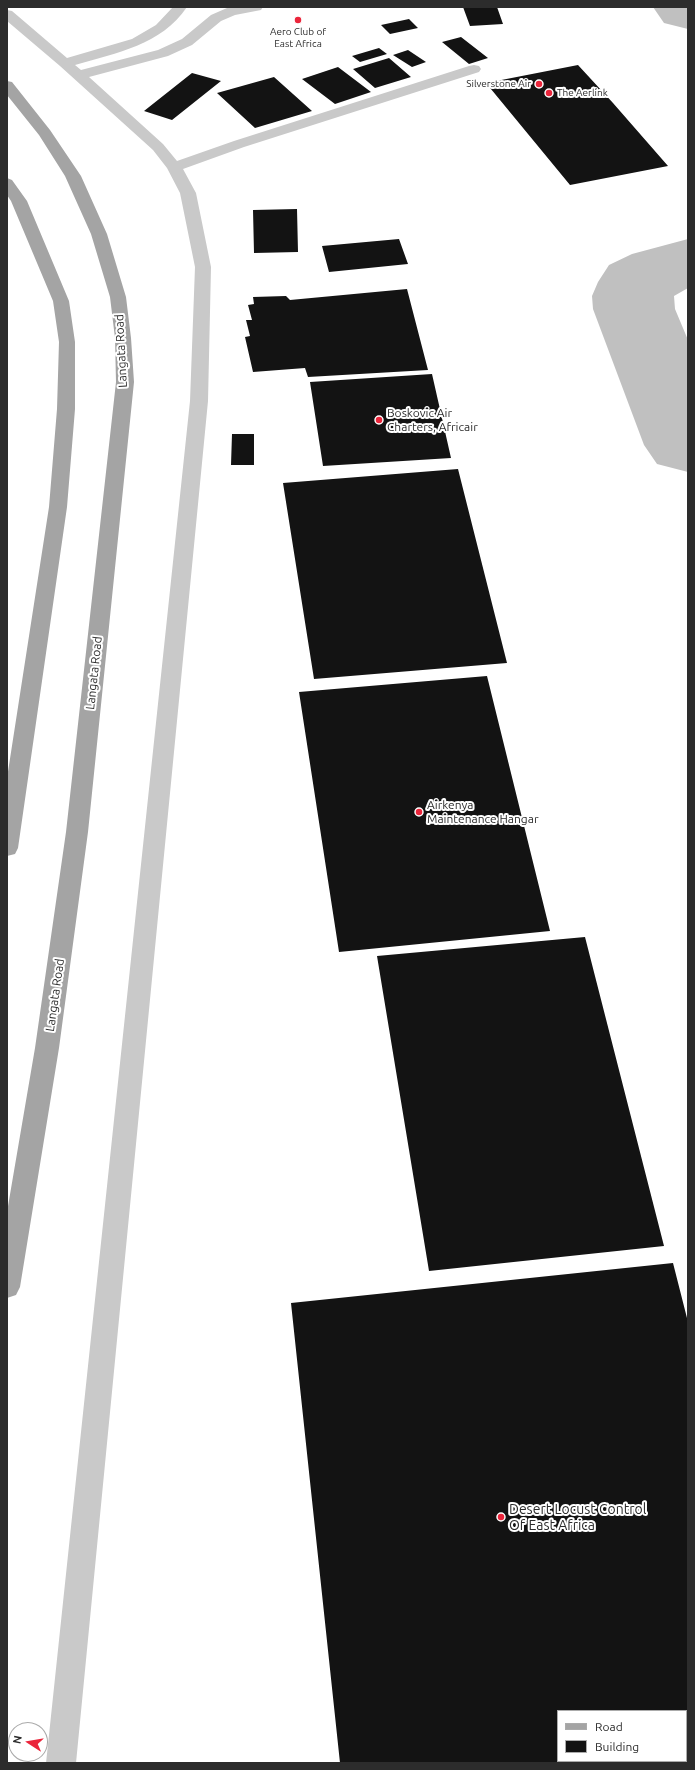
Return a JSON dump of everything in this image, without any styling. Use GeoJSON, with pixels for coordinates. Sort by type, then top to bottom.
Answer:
{"type":"FeatureCollection","features":[{"type":"Feature","properties":{"kind":"main road","name":"Langata Road"},"geometry":{"type":"LineString","coordinates":[[7,85],[45,134],[72,176],[99,234],[118,297],[123,338],[125,382],[78,832],[47,1048],[7,1287]]}},
{"type":"Feature","properties":{"kind":"main road"},"geometry":{"type":"LineString","coordinates":[[7,183],[19,201],[61,301],[66,350],[66,409],[58,507],[7,848]]}},
{"type":"Feature","properties":{"kind":"street"},"geometry":{"type":"LineString","coordinates":[[72,69],[137,42],[161,28],[180,7]]}},
{"type":"Feature","properties":{"kind":"street"},"geometry":{"type":"LineString","coordinates":[[72,69],[163,53],[187,42],[216,18],[232,11],[256,7]]}},
{"type":"Feature","properties":{"kind":"street"},"geometry":{"type":"LineString","coordinates":[[7,14],[72,69],[158,147],[174,167],[188,193],[203,267],[199,401],[61,1763]]}},
{"type":"Feature","properties":{"kind":"street"},"geometry":{"type":"LineString","coordinates":[[174,167],[239,144],[474,69]]}},
{"type":"Feature","properties":{"kind":"building"},"geometry":{"type":"Polygon","coordinates":[[[463,7],[497,7],[503,24],[470,26],[463,7]]]}},
{"type":"Feature","properties":{"kind":"building"},"geometry":{"type":"Polygon","coordinates":[[[409,19],[418,28],[390,34],[381,25],[409,19]]]}},
{"type":"Feature","properties":{"kind":"building"},"geometry":{"type":"Polygon","coordinates":[[[461,37],[488,58],[469,64],[442,42],[461,37]]]}},
{"type":"Feature","properties":{"kind":"building"},"geometry":{"type":"Polygon","coordinates":[[[379,48],[387,54],[360,62],[352,56],[379,48]]]}},
{"type":"Feature","properties":{"kind":"building"},"geometry":{"type":"Polygon","coordinates":[[[408,50],[426,62],[412,67],[393,55],[408,50]]]}},
{"type":"Feature","properties":{"kind":"building"},"geometry":{"type":"Polygon","coordinates":[[[389,58],[411,77],[375,88],[353,69],[389,58]]]}},
{"type":"Feature","properties":{"kind":"building"},"geometry":{"type":"Polygon","coordinates":[[[578,65],[668,166],[570,185],[486,83],[578,65]]]}},
{"type":"Feature","properties":{"kind":"building"},"geometry":{"type":"Polygon","coordinates":[[[338,67],[371,92],[335,104],[302,79],[338,67]]]}},
{"type":"Feature","properties":{"kind":"building"},"geometry":{"type":"Polygon","coordinates":[[[192,73],[221,81],[172,120],[144,111],[192,73]]]}},
{"type":"Feature","properties":{"kind":"building"},"geometry":{"type":"Polygon","coordinates":[[[274,77],[312,111],[255,128],[217,93],[274,77]]]}},
{"type":"Feature","properties":{"kind":"building"},"geometry":{"type":"Polygon","coordinates":[[[297,209],[298,252],[254,253],[253,210],[297,209]]]}},
{"type":"Feature","properties":{"kind":"building"},"geometry":{"type":"Polygon","coordinates":[[[399,239],[408,264],[329,272],[322,246],[399,239]]]}},
{"type":"Feature","properties":{"kind":"building"},"geometry":{"type":"Polygon","coordinates":[[[407,289],[428,370],[308,377],[305,368],[253,372],[245,337],[250,336],[246,320],[252,320],[248,305],[254,304],[253,297],[286,296],[290,300],[407,289]]]}},
{"type":"Feature","properties":{"kind":"building","name":"Boskovic Air Charters, Africair"},"geometry":{"type":"Polygon","coordinates":[[[432,374],[451,458],[323,466],[310,382],[432,374]]]}},
{"type":"Feature","properties":{"kind":"building"},"geometry":{"type":"Polygon","coordinates":[[[232,434],[254,434],[254,465],[231,465],[232,434]]]}},
{"type":"Feature","properties":{"kind":"building"},"geometry":{"type":"Polygon","coordinates":[[[458,469],[507,663],[314,679],[283,483],[458,469]]]}},
{"type":"Feature","properties":{"kind":"building","name":"Airkenya Maintenance Hangar"},"geometry":{"type":"Polygon","coordinates":[[[487,676],[550,931],[339,952],[299,692],[487,676]]]}},
{"type":"Feature","properties":{"kind":"building"},"geometry":{"type":"Polygon","coordinates":[[[585,937],[664,1246],[429,1271],[377,956],[585,937]]]}},
{"type":"Feature","properties":{"kind":"building","name":"Desert Locust Control Of East Africa"},"geometry":{"type":"Polygon","coordinates":[[[673,1263],[688,1322],[688,1763],[340,1763],[291,1303],[673,1263]]]}},
{"type":"Feature","properties":{"kind":"taxiway"},"geometry":{"type":"LineString","coordinates":[[688,263],[660,271],[638,282],[633,296],[634,309],[688,445]]}},
{"type":"Feature","properties":{"kind":"place","name":"Aero Club of East Africa"},"geometry":{"type":"Point","coordinates":[298,20]}},
{"type":"Feature","properties":{"kind":"place","name":"Silverstone Air"},"geometry":{"type":"Point","coordinates":[539,84]}},
{"type":"Feature","properties":{"kind":"place","name":"The Aerlink"},"geometry":{"type":"Point","coordinates":[549,93]}},
{"type":"Feature","properties":{"kind":"place","name":"Boskovic Air Charters, Africair"},"geometry":{"type":"Point","coordinates":[379,420]}},
{"type":"Feature","properties":{"kind":"place","name":"Airkenya Maintenance Hangar"},"geometry":{"type":"Point","coordinates":[419,812]}},
{"type":"Feature","properties":{"kind":"place","name":"Desert Locust Control Of East Africa"},"geometry":{"type":"Point","coordinates":[501,1517]}}]}
